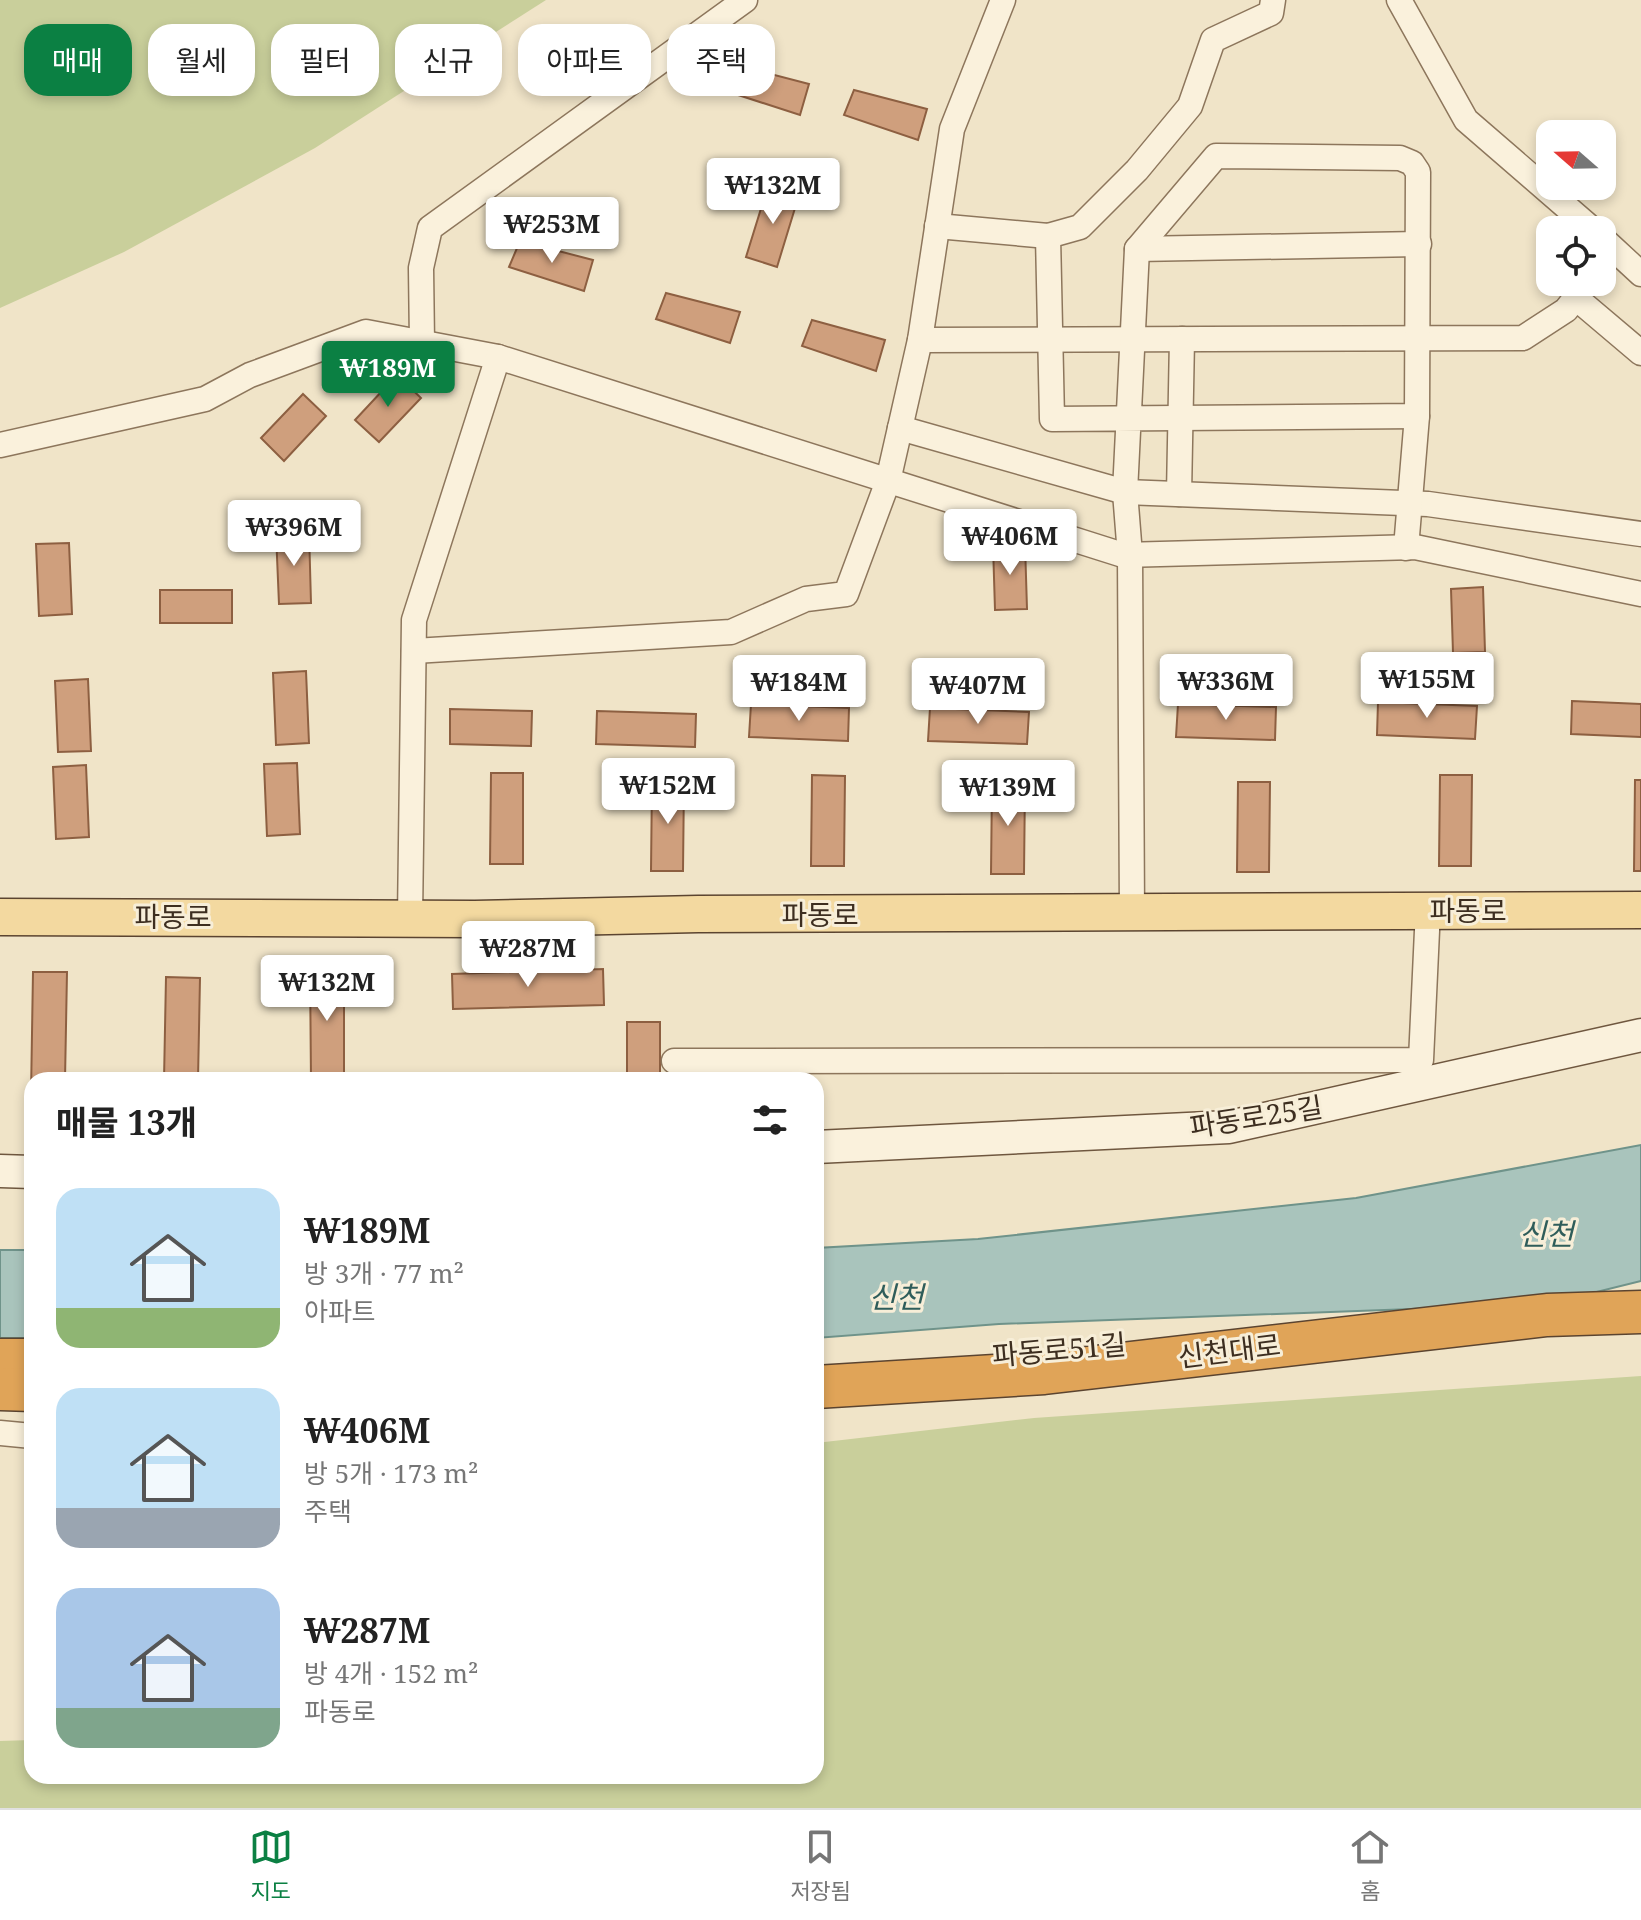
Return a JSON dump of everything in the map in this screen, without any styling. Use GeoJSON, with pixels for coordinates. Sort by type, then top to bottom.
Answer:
{"type":"FeatureCollection","features":[{"type":"Feature","properties":{"kind":"highway","name":"신천대로"},"geometry":{"type":"LineString","coordinates":[[824,1362],[966,1354],[1238,1320],[1571,1291],[1641,1288]]}},
{"type":"Feature","properties":{"kind":"highway","name":"신천대로"},"geometry":{"type":"LineString","coordinates":[[824,1387],[1044,1373],[1547,1315],[1641,1312]]}},
{"type":"Feature","properties":{"kind":"highway"},"geometry":{"type":"LineString","coordinates":[[0,1360],[24,1360]]}},
{"type":"Feature","properties":{"kind":"highway"},"geometry":{"type":"LineString","coordinates":[[0,1389],[24,1390]]}},
{"type":"Feature","properties":{"kind":"main road","name":"파동로"},"geometry":{"type":"LineString","coordinates":[[0,917],[410,918],[1641,910]]}},
{"type":"Feature","properties":{"kind":"street"},"geometry":{"type":"LineString","coordinates":[[422,343],[421,268],[430,228],[745,0]]}},
{"type":"Feature","properties":{"kind":"street"},"geometry":{"type":"LineString","coordinates":[[414,651],[731,632],[806,599],[846,594],[888,481],[920,340],[952,129],[1003,0]]}},
{"type":"Feature","properties":{"kind":"street"},"geometry":{"type":"LineString","coordinates":[[937,226],[1048,236],[1080,227],[1137,170],[1190,106],[1213,40],[1271,13],[1273,0]]}},
{"type":"Feature","properties":{"kind":"street"},"geometry":{"type":"LineString","coordinates":[[1399,0],[1466,120],[1577,216]]}},
{"type":"Feature","properties":{"kind":"street"},"geometry":{"type":"LineString","coordinates":[[1132,914],[1130,555],[1125,492],[1137,249],[1216,156],[1400,158],[1412,163],[1418,172],[1420,338],[1412,503],[1406,548]]}},
{"type":"Feature","properties":{"kind":"street"},"geometry":{"type":"LineString","coordinates":[[1048,236],[1052,419],[1417,416]]}},
{"type":"Feature","properties":{"kind":"street"},"geometry":{"type":"LineString","coordinates":[[1137,249],[1419,244]]}},
{"type":"Feature","properties":{"kind":"street"},"geometry":{"type":"LineString","coordinates":[[1616,257],[1641,274]]}},
{"type":"Feature","properties":{"kind":"street"},"geometry":{"type":"LineString","coordinates":[[920,340],[1523,338],[1566,310],[1577,296]]}},
{"type":"Feature","properties":{"kind":"street"},"geometry":{"type":"LineString","coordinates":[[1588,296],[1641,353]]}},
{"type":"Feature","properties":{"kind":"street"},"geometry":{"type":"LineString","coordinates":[[0,445],[205,399],[250,375],[366,332],[498,357],[1130,555],[1406,548],[1641,594]]}},
{"type":"Feature","properties":{"kind":"street"},"geometry":{"type":"LineString","coordinates":[[1179,494],[1182,339]]}},
{"type":"Feature","properties":{"kind":"street"},"geometry":{"type":"LineString","coordinates":[[410,918],[414,620],[498,357]]}},
{"type":"Feature","properties":{"kind":"street"},"geometry":{"type":"LineString","coordinates":[[900,428],[1125,492],[1412,503],[1641,534]]}},
{"type":"Feature","properties":{"kind":"street"},"geometry":{"type":"LineString","coordinates":[[674,1061],[1420,1072],[1428,909]]}},
{"type":"Feature","properties":{"kind":"street","name":"파동로25길"},"geometry":{"type":"LineString","coordinates":[[824,1147],[1229,1127],[1420,1072],[1641,1035]]}},
{"type":"Feature","properties":{"kind":"street"},"geometry":{"type":"LineString","coordinates":[[0,1171],[24,1172]]}},
{"type":"Feature","properties":{"kind":"street","name":"파동로51길"},"geometry":{"type":"LineString","coordinates":[[824,1396],[1078,1379],[1524,1332],[1615,1319],[1641,1320]]}},
{"type":"Feature","properties":{"kind":"street"},"geometry":{"type":"LineString","coordinates":[[0,1433],[24,1435]]}},
{"type":"Feature","properties":{"kind":"green space"},"geometry":{"type":"Polygon","coordinates":[[[0,0],[546,0],[502,28],[502,24],[395,24],[396,96],[315,148],[124,252],[0,308],[0,0]]]}},
{"type":"Feature","properties":{"kind":"green space"},"geometry":{"type":"Polygon","coordinates":[[[1641,1376],[1641,1808],[0,1808],[0,1741],[24,1740],[24,1784],[824,1784],[824,1442],[1034,1418],[1641,1376]]]}},
{"type":"Feature","properties":{"kind":"water","name":"신천"},"geometry":{"type":"Polygon","coordinates":[[[1641,1145],[1641,1281],[1548,1304],[999,1324],[824,1337],[824,1248],[978,1239],[1356,1198],[1641,1145]]]}},
{"type":"Feature","properties":{"kind":"water"},"geometry":{"type":"Polygon","coordinates":[[[0,1250],[24,1250],[24,1338],[0,1338],[0,1250]]]}},
{"type":"Feature","properties":{"kind":"building"},"geometry":{"type":"Polygon","coordinates":[[[775,75],[809,84],[800,115],[741,96],[775,96],[775,75]]]}},
{"type":"Feature","properties":{"kind":"building"},"geometry":{"type":"Polygon","coordinates":[[[854,90],[927,109],[918,140],[844,115],[854,90]]]}},
{"type":"Feature","properties":{"kind":"building"},"geometry":{"type":"Polygon","coordinates":[[[768,186],[799,195],[777,267],[746,257],[768,186]]]}},
{"type":"Feature","properties":{"kind":"building"},"geometry":{"type":"Polygon","coordinates":[[[520,241],[593,260],[584,291],[509,267],[520,241]]]}},
{"type":"Feature","properties":{"kind":"building"},"geometry":{"type":"Polygon","coordinates":[[[666,293],[740,312],[730,343],[656,319],[666,293]]]}},
{"type":"Feature","properties":{"kind":"building"},"geometry":{"type":"Polygon","coordinates":[[[812,320],[885,340],[876,371],[802,346],[812,320]]]}},
{"type":"Feature","properties":{"kind":"building"},"geometry":{"type":"Polygon","coordinates":[[[397,375],[421,398],[379,442],[355,420],[397,375]]]}},
{"type":"Feature","properties":{"kind":"building"},"geometry":{"type":"Polygon","coordinates":[[[303,394],[326,416],[284,461],[261,438],[303,394]]]}},
{"type":"Feature","properties":{"kind":"building"},"geometry":{"type":"Polygon","coordinates":[[[309,531],[311,603],[279,604],[276,533],[309,531]]]}},
{"type":"Feature","properties":{"kind":"building"},"geometry":{"type":"Polygon","coordinates":[[[69,543],[72,614],[39,616],[36,544],[69,543]]]}},
{"type":"Feature","properties":{"kind":"building"},"geometry":{"type":"Polygon","coordinates":[[[1025,544],[1027,609],[995,610],[993,545],[1025,544]]]}},
{"type":"Feature","properties":{"kind":"building"},"geometry":{"type":"Polygon","coordinates":[[[1483,587],[1485,652],[1453,653],[1451,589],[1483,587]]]}},
{"type":"Feature","properties":{"kind":"building"},"geometry":{"type":"Polygon","coordinates":[[[160,590],[232,590],[232,623],[160,623],[160,590]]]}},
{"type":"Feature","properties":{"kind":"building"},"geometry":{"type":"Polygon","coordinates":[[[306,671],[309,743],[276,745],[273,673],[306,671]]]}},
{"type":"Feature","properties":{"kind":"building"},"geometry":{"type":"Polygon","coordinates":[[[88,679],[91,751],[58,752],[55,681],[88,679]]]}},
{"type":"Feature","properties":{"kind":"building"},"geometry":{"type":"Polygon","coordinates":[[[1572,701],[1641,704],[1641,737],[1571,734],[1572,701]]]}},
{"type":"Feature","properties":{"kind":"building"},"geometry":{"type":"Polygon","coordinates":[[[1378,702],[1477,706],[1475,739],[1377,735],[1378,702]]]}},
{"type":"Feature","properties":{"kind":"building"},"geometry":{"type":"Polygon","coordinates":[[[751,704],[849,708],[848,741],[749,737],[751,704]]]}},
{"type":"Feature","properties":{"kind":"building"},"geometry":{"type":"Polygon","coordinates":[[[1178,704],[1276,707],[1275,740],[1176,737],[1178,704]]]}},
{"type":"Feature","properties":{"kind":"building"},"geometry":{"type":"Polygon","coordinates":[[[930,708],[1029,712],[1027,744],[928,741],[930,708]]]}},
{"type":"Feature","properties":{"kind":"building"},"geometry":{"type":"Polygon","coordinates":[[[450,709],[532,711],[531,746],[450,744],[450,709]]]}},
{"type":"Feature","properties":{"kind":"building"},"geometry":{"type":"Polygon","coordinates":[[[597,711],[696,714],[695,747],[596,744],[597,711]]]}},
{"type":"Feature","properties":{"kind":"building"},"geometry":{"type":"Polygon","coordinates":[[[297,763],[300,834],[267,836],[264,764],[297,763]]]}},
{"type":"Feature","properties":{"kind":"building"},"geometry":{"type":"Polygon","coordinates":[[[86,765],[89,837],[56,839],[53,767],[86,765]]]}},
{"type":"Feature","properties":{"kind":"building"},"geometry":{"type":"Polygon","coordinates":[[[491,773],[523,773],[523,864],[490,864],[491,773]]]}},
{"type":"Feature","properties":{"kind":"building"},"geometry":{"type":"Polygon","coordinates":[[[812,775],[845,776],[844,866],[811,866],[812,775]]]}},
{"type":"Feature","properties":{"kind":"building"},"geometry":{"type":"Polygon","coordinates":[[[1440,775],[1472,775],[1471,866],[1439,866],[1440,775]]]}},
{"type":"Feature","properties":{"kind":"building"},"geometry":{"type":"Polygon","coordinates":[[[652,780],[684,780],[683,871],[651,871],[652,780]]]}},
{"type":"Feature","properties":{"kind":"building"},"geometry":{"type":"Polygon","coordinates":[[[1635,780],[1641,780],[1641,871],[1634,871],[1635,780]]]}},
{"type":"Feature","properties":{"kind":"building"},"geometry":{"type":"Polygon","coordinates":[[[1238,782],[1270,782],[1269,872],[1237,872],[1238,782]]]}},
{"type":"Feature","properties":{"kind":"building"},"geometry":{"type":"Polygon","coordinates":[[[992,783],[1025,783],[1024,874],[991,874],[992,783]]]}},
{"type":"Feature","properties":{"kind":"building"},"geometry":{"type":"Polygon","coordinates":[[[310,967],[344,967],[344,1072],[311,1072],[310,967]]]}},
{"type":"Feature","properties":{"kind":"building"},"geometry":{"type":"Polygon","coordinates":[[[603,969],[604,1005],[453,1009],[452,974],[603,969]]]}},
{"type":"Feature","properties":{"kind":"building"},"geometry":{"type":"Polygon","coordinates":[[[33,972],[67,972],[65,1072],[31,1072],[33,972]]]}},
{"type":"Feature","properties":{"kind":"building"},"geometry":{"type":"Polygon","coordinates":[[[166,977],[200,978],[198,1072],[164,1072],[166,977]]]}},
{"type":"Feature","properties":{"kind":"building"},"geometry":{"type":"Polygon","coordinates":[[[627,1022],[660,1022],[660,1072],[627,1072],[627,1022]]]}}]}
